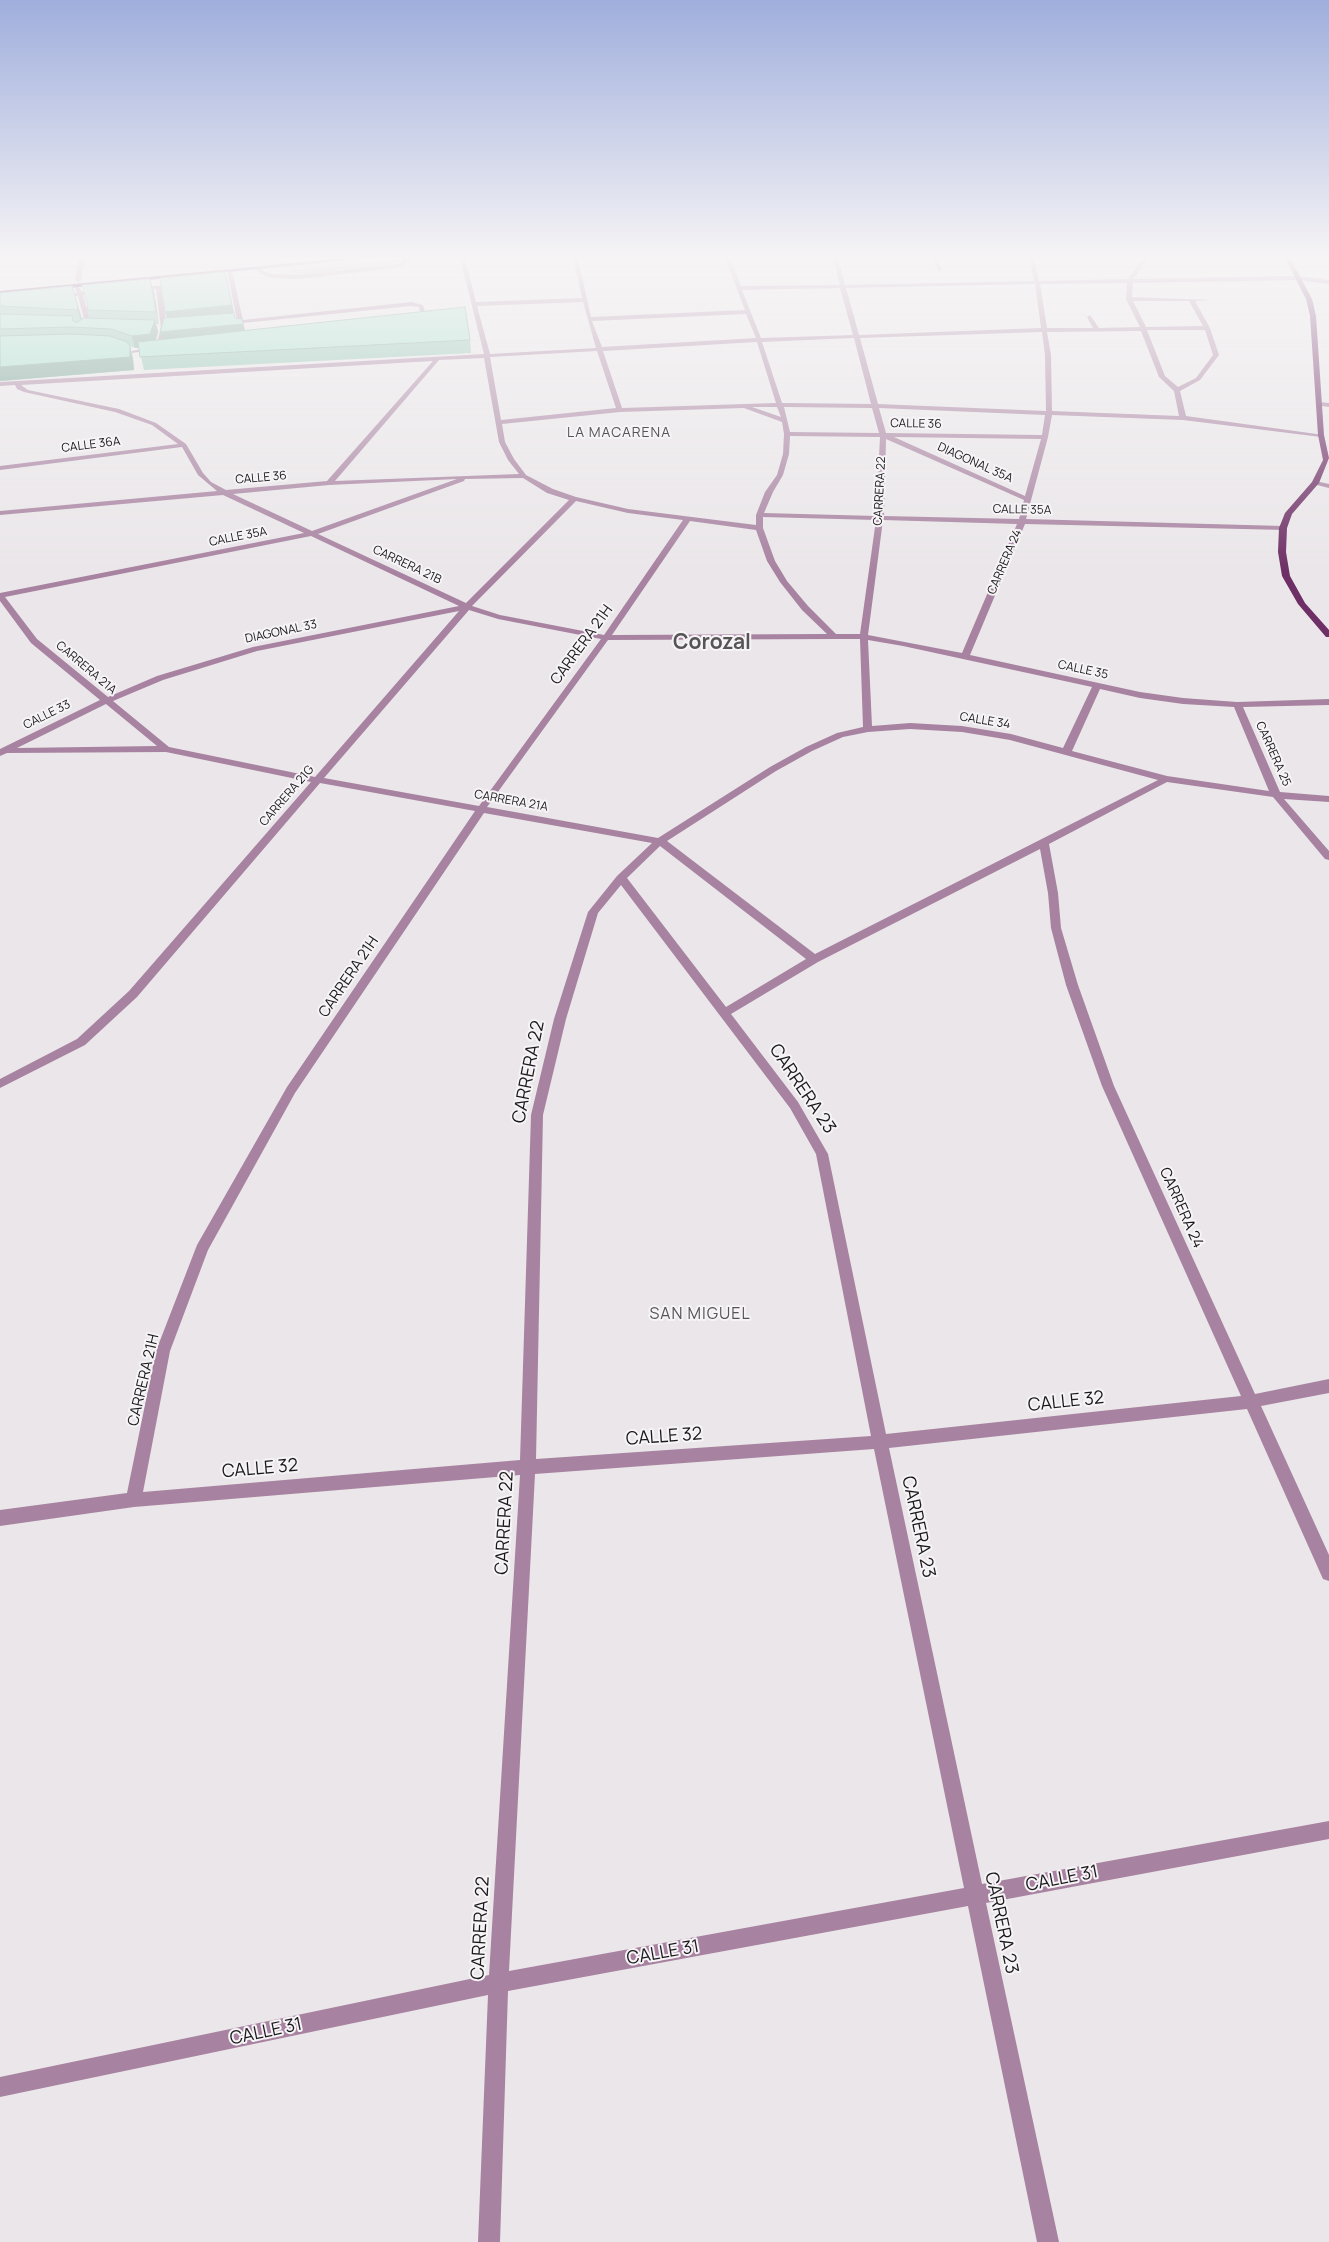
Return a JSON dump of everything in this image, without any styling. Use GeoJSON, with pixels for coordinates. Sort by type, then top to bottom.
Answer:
{"type":"FeatureCollection","features":[{"type":"Feature","properties":{"kind":"main road"},"geometry":{"type":"LineString","coordinates":[[1317,363],[1321,435],[1328,461],[1315,484],[1289,513],[1283,528],[1282,552],[1286,576],[1302,604],[1329,635]]}},
{"type":"Feature","properties":{"kind":"street"},"geometry":{"type":"LineString","coordinates":[[0,384],[340,363]]}},
{"type":"Feature","properties":{"kind":"street"},"geometry":{"type":"LineString","coordinates":[[328,483],[434,363]]}},
{"type":"Feature","properties":{"kind":"street"},"geometry":{"type":"LineString","coordinates":[[488,363],[502,442],[511,460],[524,476],[550,491],[574,500],[688,520],[758,528]]}},
{"type":"Feature","properties":{"kind":"street"},"geometry":{"type":"LineString","coordinates":[[604,363],[620,410]]}},
{"type":"Feature","properties":{"kind":"street"},"geometry":{"type":"LineString","coordinates":[[766,363],[785,421],[787,434],[786,454],[780,475],[769,492],[760,515],[758,528],[771,561],[784,582],[805,608],[834,636]]}},
{"type":"Feature","properties":{"kind":"street","name":"CARRERA 22"},"geometry":{"type":"LineString","coordinates":[[863,363],[883,435],[880,518],[864,637],[868,729]]}},
{"type":"Feature","properties":{"kind":"street","name":"CARRERA 24"},"geometry":{"type":"LineString","coordinates":[[965,657],[1029,500],[1044,437],[1048,411],[1048,363]]}},
{"type":"Feature","properties":{"kind":"street"},"geometry":{"type":"LineString","coordinates":[[1157,363],[1162,377],[1177,390],[1182,418]]}},
{"type":"Feature","properties":{"kind":"street"},"geometry":{"type":"LineString","coordinates":[[1177,390],[1198,379],[1210,363]]}},
{"type":"Feature","properties":{"kind":"street"},"geometry":{"type":"LineString","coordinates":[[139,366],[139,374]]}},
{"type":"Feature","properties":{"kind":"street","name":"CARRERA 21B"},"geometry":{"type":"LineString","coordinates":[[17,382],[19,388],[26,391],[102,407],[138,417],[169,433],[184,445],[200,474],[225,493],[467,607],[531,625],[606,638],[834,636]]}},
{"type":"Feature","properties":{"kind":"street"},"geometry":{"type":"LineString","coordinates":[[498,422],[620,410],[779,404],[1048,411],[1182,418],[1321,435]]}},
{"type":"Feature","properties":{"kind":"street"},"geometry":{"type":"LineString","coordinates":[[1318,404],[1329,405]]}},
{"type":"Feature","properties":{"kind":"street"},"geometry":{"type":"LineString","coordinates":[[737,405],[785,421]]}},
{"type":"Feature","properties":{"kind":"street","name":"CALLE 36"},"geometry":{"type":"LineString","coordinates":[[787,434],[1044,437]]}},
{"type":"Feature","properties":{"kind":"street","name":"DIAGONAL 35A"},"geometry":{"type":"LineString","coordinates":[[883,435],[1029,500]]}},
{"type":"Feature","properties":{"kind":"street","name":"CALLE 36A"},"geometry":{"type":"LineString","coordinates":[[0,468],[184,445]]}},
{"type":"Feature","properties":{"kind":"street","name":"CALLE 36"},"geometry":{"type":"LineString","coordinates":[[0,513],[328,483],[474,476],[524,476]]}},
{"type":"Feature","properties":{"kind":"street","name":"CALLE 35A"},"geometry":{"type":"LineString","coordinates":[[0,596],[310,534],[474,476]]}},
{"type":"Feature","properties":{"kind":"street"},"geometry":{"type":"LineString","coordinates":[[1315,484],[1329,486]]}},
{"type":"Feature","properties":{"kind":"street","name":"CARRERA 21G"},"geometry":{"type":"LineString","coordinates":[[0,1084],[81,1042],[133,994],[467,607],[574,500]]}},
{"type":"Feature","properties":{"kind":"street","name":"CALLE 35A"},"geometry":{"type":"LineString","coordinates":[[760,515],[1283,528]]}},
{"type":"Feature","properties":{"kind":"street","name":"CARRERA 21H"},"geometry":{"type":"LineString","coordinates":[[134,1500],[163,1350],[202,1249],[291,1090],[482,808],[606,638],[688,520]]}},
{"type":"Feature","properties":{"kind":"street","name":"CARRERA 21A"},"geometry":{"type":"LineString","coordinates":[[0,596],[34,642],[166,750]]}},
{"type":"Feature","properties":{"kind":"street","name":"DIAGONAL 33"},"geometry":{"type":"LineString","coordinates":[[105,701],[168,676],[256,649],[467,607]]}},
{"type":"Feature","properties":{"kind":"street","name":"CALLE 35"},"geometry":{"type":"LineString","coordinates":[[834,636],[864,637],[903,643],[1098,686],[1174,700],[1237,705],[1329,702]]}},
{"type":"Feature","properties":{"kind":"street"},"geometry":{"type":"LineString","coordinates":[[1066,753],[1098,686]]}},
{"type":"Feature","properties":{"kind":"street","name":"CALLE 33"},"geometry":{"type":"LineString","coordinates":[[2,752],[105,701]]}},
{"type":"Feature","properties":{"kind":"street","name":"CARRERA 25"},"geometry":{"type":"LineString","coordinates":[[1237,705],[1276,795],[1329,857]]}},
{"type":"Feature","properties":{"kind":"street","name":"CALLE 34"},"geometry":{"type":"LineString","coordinates":[[660,841],[773,769],[801,753],[840,735],[868,729],[910,726],[962,730],[1010,737],[1166,778],[1276,795],[1329,800]]}},
{"type":"Feature","properties":{"kind":"street","name":"CARRERA 21A"},"geometry":{"type":"LineString","coordinates":[[2,752],[114,748],[166,750],[317,780],[660,841],[814,959]]}},
{"type":"Feature","properties":{"kind":"street"},"geometry":{"type":"LineString","coordinates":[[725,1013],[814,959],[1044,843],[1166,778]]}},
{"type":"Feature","properties":{"kind":"street","name":"CARRERA 22"},"geometry":{"type":"LineString","coordinates":[[489,2242],[498,1983],[528,1467],[537,1115],[560,1019],[593,912],[621,878],[660,841]]}},
{"type":"Feature","properties":{"kind":"street","name":"CARRERA 24"},"geometry":{"type":"LineString","coordinates":[[1044,843],[1053,893],[1056,928],[1072,985],[1105,1077],[1250,1402],[1329,1573]]}},
{"type":"Feature","properties":{"kind":"street","name":"CARRERA 23"},"geometry":{"type":"LineString","coordinates":[[621,878],[794,1105],[822,1154],[974,1896],[1048,2242]]}},
{"type":"Feature","properties":{"kind":"street","name":"CALLE 32"},"geometry":{"type":"LineString","coordinates":[[0,1518],[134,1500],[528,1467],[880,1442],[1250,1402],[1329,1386]]}},
{"type":"Feature","properties":{"kind":"street","name":"CALLE 31"},"geometry":{"type":"LineString","coordinates":[[0,2087],[498,1983],[1329,1830]]}},
{"type":"Feature","properties":{"kind":"building"},"geometry":{"type":"Polygon","coordinates":[[[0,363],[57,363],[0,367],[0,363]]]}},
{"type":"Feature","properties":{"kind":"district","name":"LA MACARENA"},"geometry":{"type":"Point","coordinates":[619,433]}},
{"type":"Feature","properties":{"kind":"district","name":"Corozal"},"geometry":{"type":"Point","coordinates":[712,643]}},
{"type":"Feature","properties":{"kind":"district","name":"SAN MIGUEL"},"geometry":{"type":"Point","coordinates":[700,1315]}}]}
